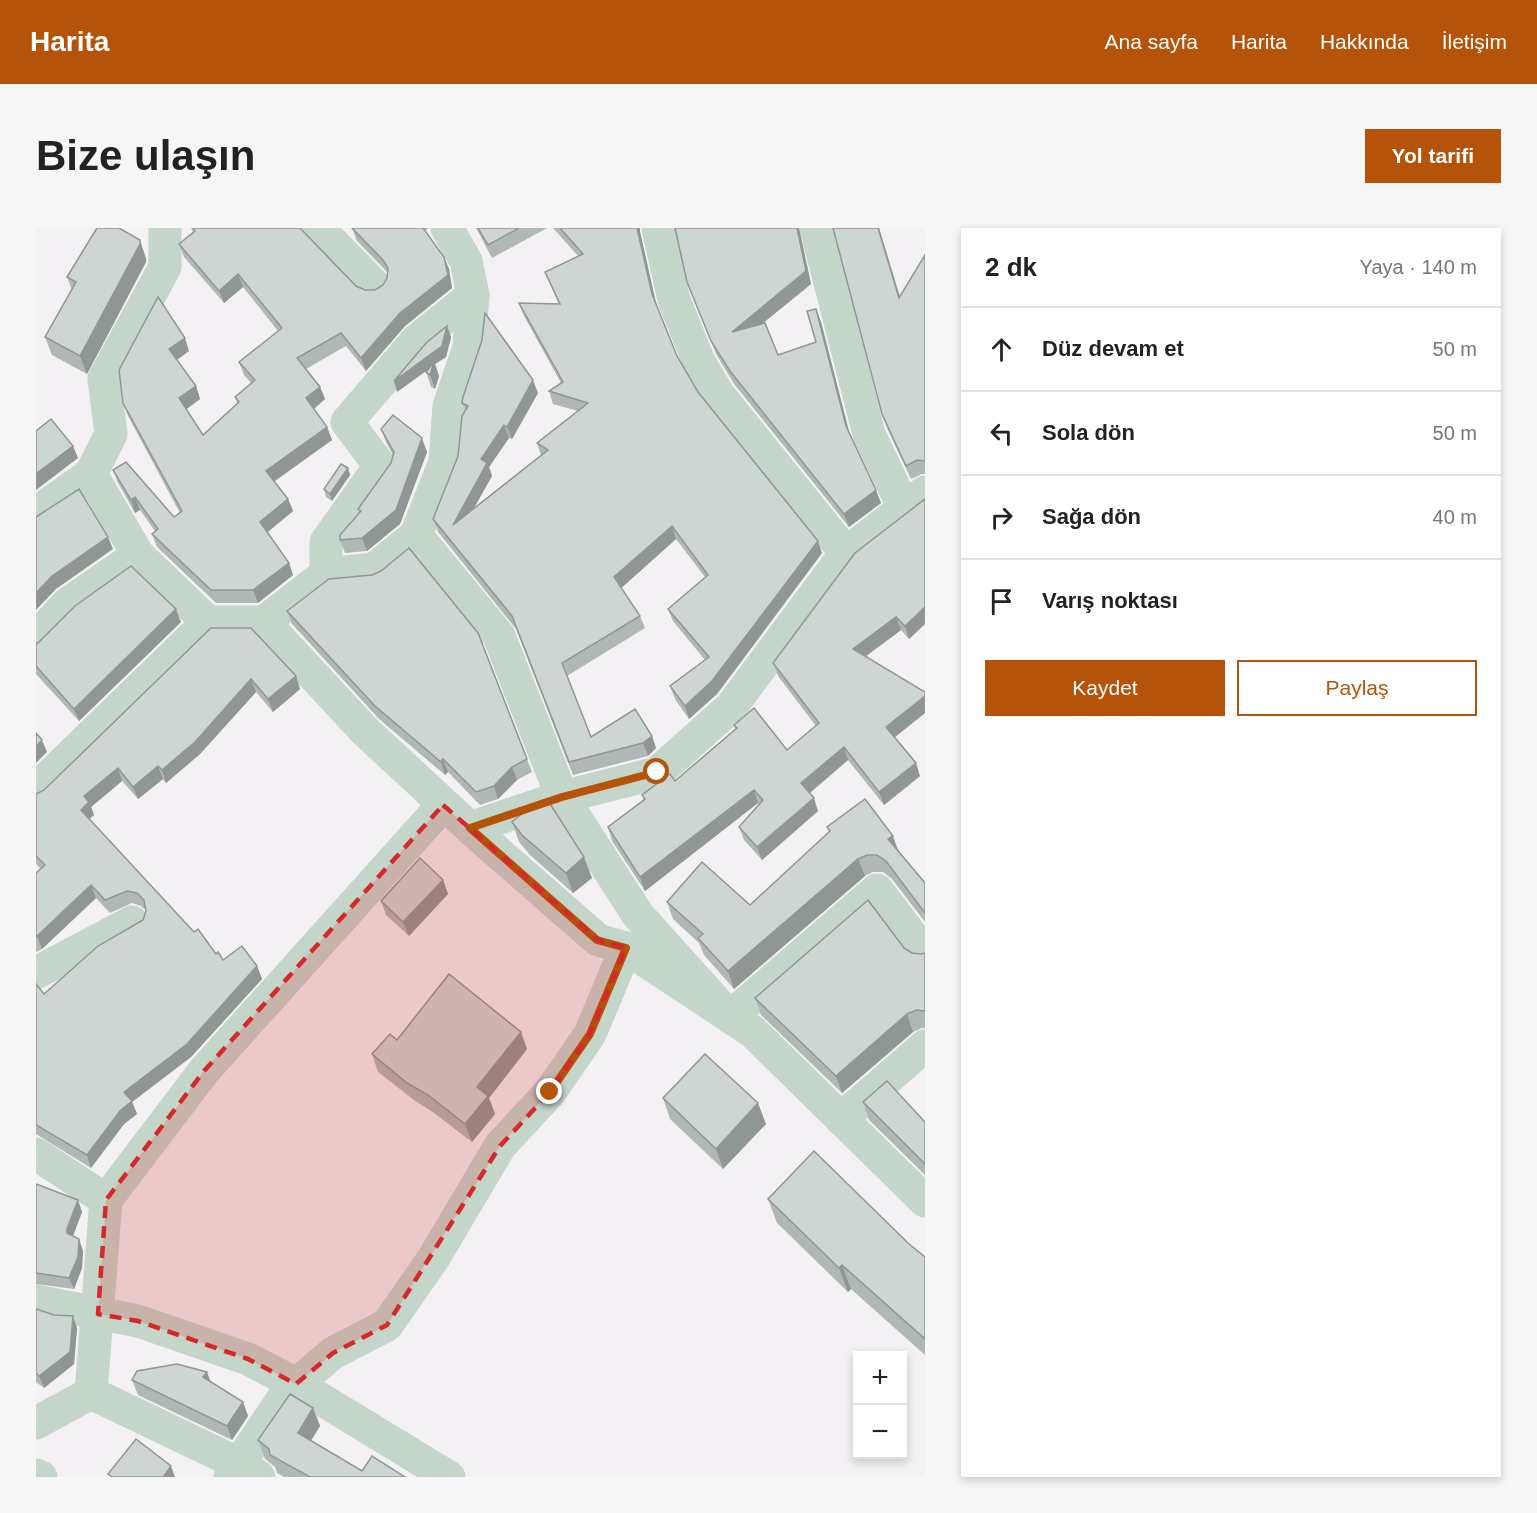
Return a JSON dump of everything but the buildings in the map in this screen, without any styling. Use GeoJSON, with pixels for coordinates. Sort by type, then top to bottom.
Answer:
{"type":"FeatureCollection","features":[{"type":"Feature","properties":{"kind":"street"},"geometry":{"type":"LineString","coordinates":[[36,513],[91,474],[111,434],[104,379],[165,267],[165,228]]}},
{"type":"Feature","properties":{"kind":"street"},"geometry":{"type":"LineString","coordinates":[[318,228],[374,285]]}},
{"type":"Feature","properties":{"kind":"street"},"geometry":{"type":"LineString","coordinates":[[91,474],[138,555],[208,622],[264,622],[326,574],[374,569],[416,535],[445,462],[449,406],[469,347],[473,295],[466,261],[447,228]]}},
{"type":"Feature","properties":{"kind":"street"},"geometry":{"type":"LineString","coordinates":[[658,228],[674,300],[699,362],[718,395],[846,553]]}},
{"type":"Feature","properties":{"kind":"street"},"geometry":{"type":"LineString","coordinates":[[470,828],[562,797],[657,772],[731,707],[846,553],[914,500],[869,434],[816,228]]}},
{"type":"Feature","properties":{"kind":"street"},"geometry":{"type":"LineString","coordinates":[[326,574],[326,543],[380,466],[347,422],[417,340],[473,295]]}},
{"type":"Feature","properties":{"kind":"street"},"geometry":{"type":"LineString","coordinates":[[416,535],[499,636],[562,797],[638,915],[730,1017]]}},
{"type":"Feature","properties":{"kind":"street"},"geometry":{"type":"LineString","coordinates":[[36,638],[67,604],[138,555]]}},
{"type":"Feature","properties":{"kind":"street"},"geometry":{"type":"LineString","coordinates":[[36,789],[208,622]]}},
{"type":"Feature","properties":{"kind":"street"},"geometry":{"type":"LineString","coordinates":[[264,622],[366,732],[443,805],[597,940],[626,948],[753,1032],[925,1201]]}},
{"type":"Feature","properties":{"kind":"street"},"geometry":{"type":"LineString","coordinates":[[92,1392],[106,1200],[204,1071],[443,805]]}},
{"type":"Feature","properties":{"kind":"street"},"geometry":{"type":"LineString","coordinates":[[730,1017],[877,890],[925,953]]}},
{"type":"Feature","properties":{"kind":"street"},"geometry":{"type":"LineString","coordinates":[[36,972],[132,922]]}},
{"type":"Feature","properties":{"kind":"street"},"geometry":{"type":"LineString","coordinates":[[92,1392],[242,1472],[288,1391],[333,1353],[387,1325],[433,1259],[500,1146],[550,1092],[590,1034],[626,948]]}},
{"type":"Feature","properties":{"kind":"street"},"geometry":{"type":"LineString","coordinates":[[841,1119],[925,1046]]}},
{"type":"Feature","properties":{"kind":"street"},"geometry":{"type":"LineString","coordinates":[[36,1154],[106,1200]]}},
{"type":"Feature","properties":{"kind":"street"},"geometry":{"type":"LineString","coordinates":[[36,1301],[138,1321],[248,1359],[296,1384],[448,1477]]}},
{"type":"Feature","properties":{"kind":"street"},"geometry":{"type":"LineString","coordinates":[[36,1423],[92,1392]]}},
{"type":"Feature","properties":{"kind":"street"},"geometry":{"type":"LineString","coordinates":[[36,1475],[41,1477]]}},
{"type":"Feature","properties":{"kind":"highlighted area"},"geometry":{"type":"Polygon","coordinates":[[[443,805],[598,940],[626,948],[590,1034],[550,1092],[500,1146],[387,1325],[333,1353],[296,1384],[248,1359],[138,1321],[98,1314],[106,1200],[204,1071],[443,805]]]}},
{"type":"Feature","properties":{"kind":"route"},"geometry":{"type":"LineString","coordinates":[[550,1092],[590,1034],[626,948],[597,940],[470,828],[562,797],[657,772]]}}]}
